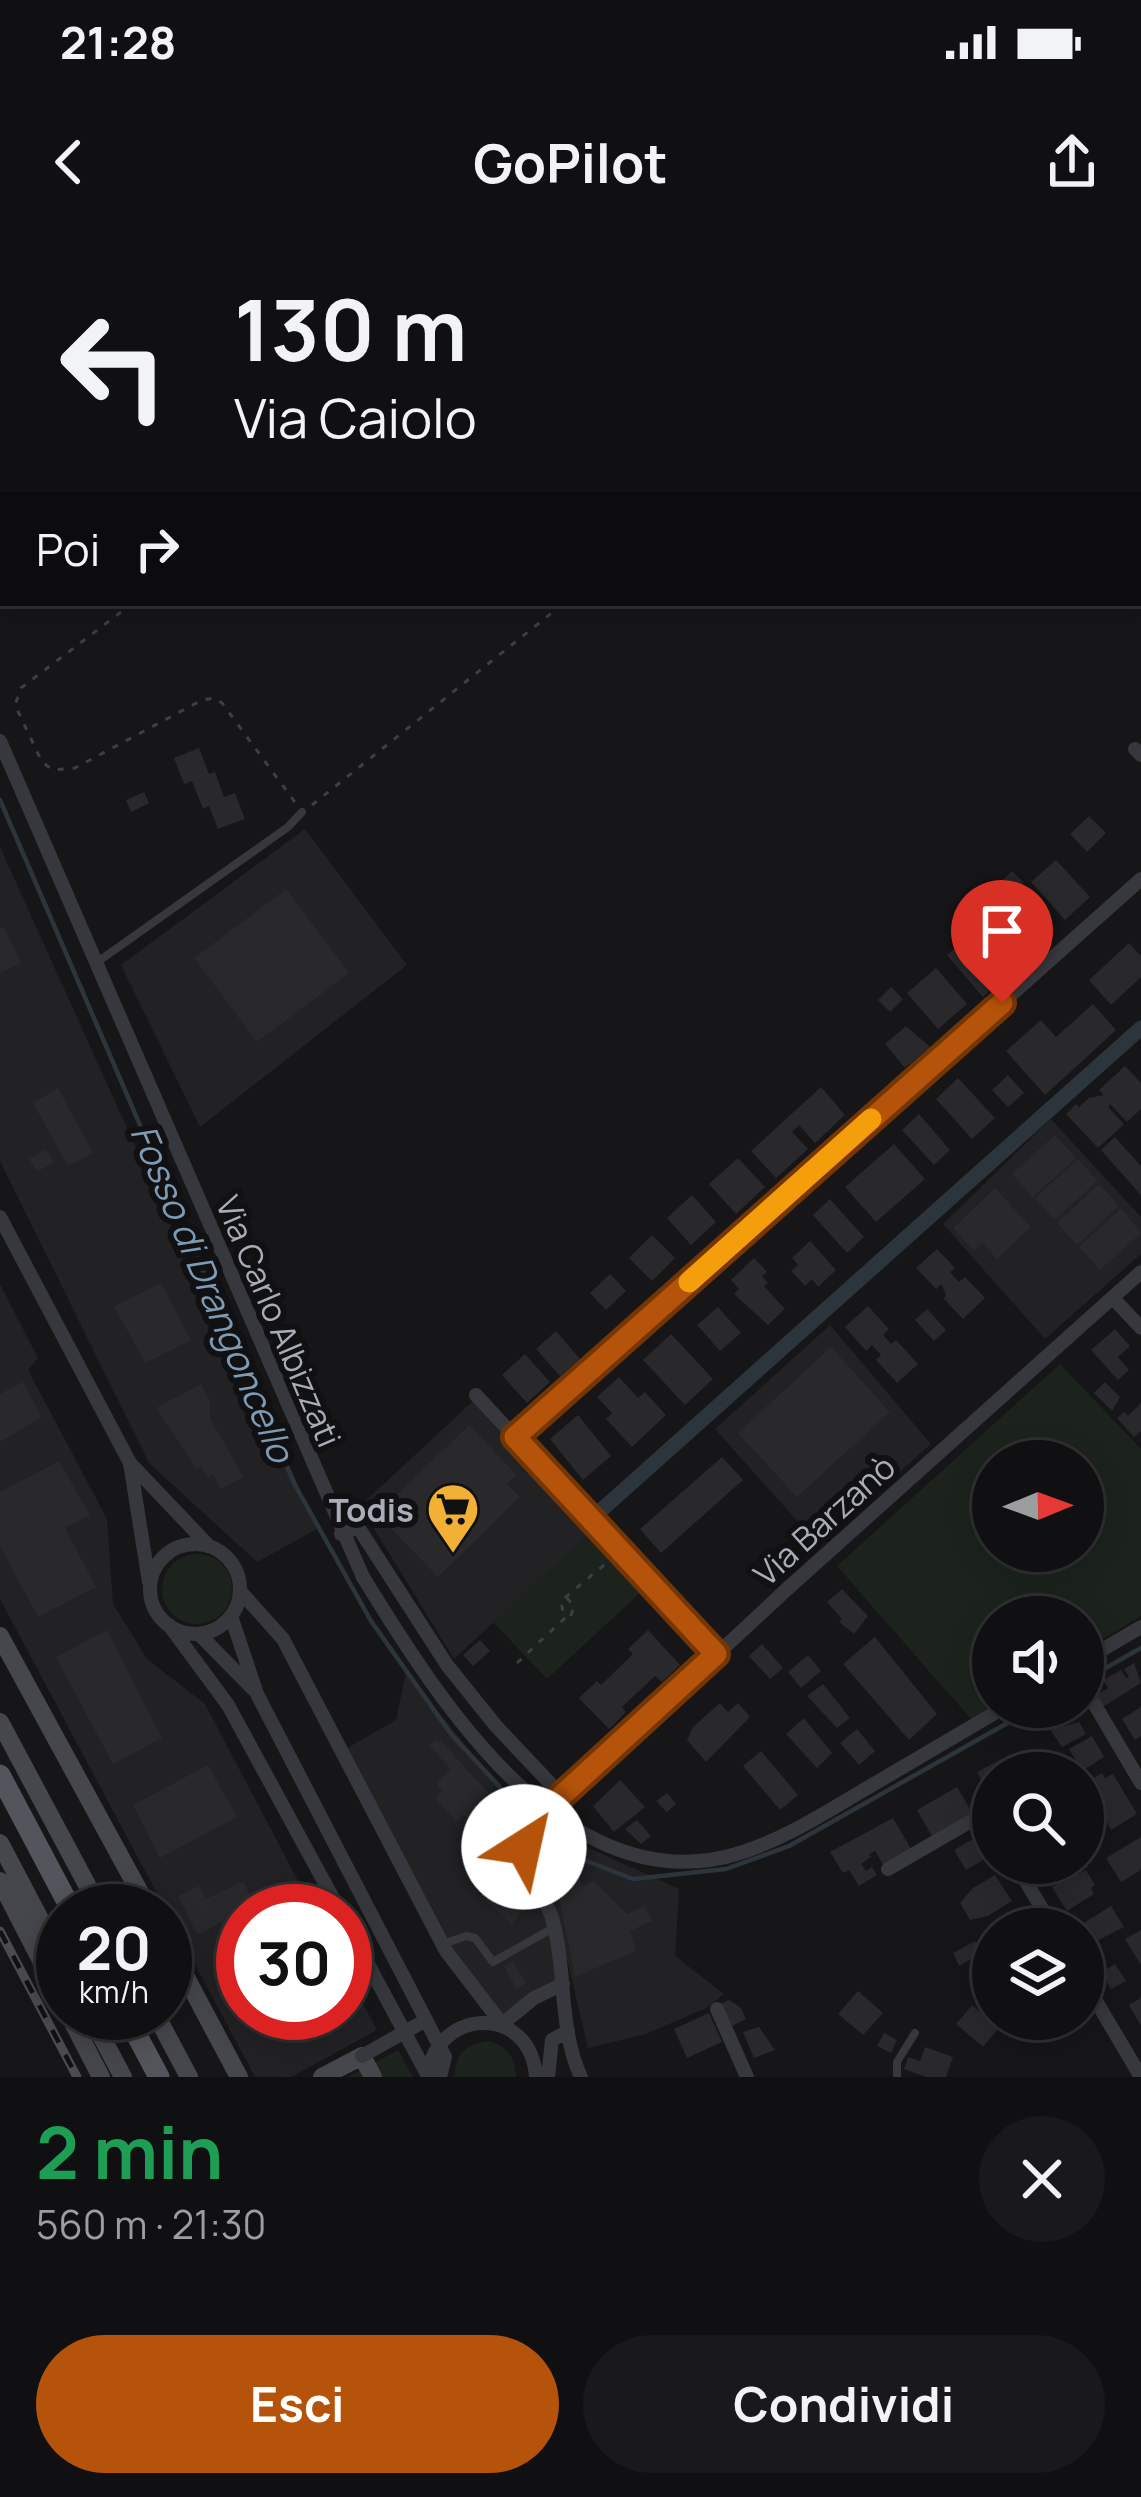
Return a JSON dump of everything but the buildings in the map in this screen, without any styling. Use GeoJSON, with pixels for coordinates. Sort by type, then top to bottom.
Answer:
{"type":"FeatureCollection","features":[{"type":"Feature","properties":{"kind":"main road"},"geometry":{"type":"LineString","coordinates":[[0,1636],[136,1884]]}},
{"type":"Feature","properties":{"kind":"main road"},"geometry":{"type":"LineString","coordinates":[[0,1722],[87,1884]]}},
{"type":"Feature","properties":{"kind":"main road"},"geometry":{"type":"LineString","coordinates":[[0,1775],[57,1884]]}},
{"type":"Feature","properties":{"kind":"main road"},"geometry":{"type":"LineString","coordinates":[[0,1843],[36,1912]]}},
{"type":"Feature","properties":{"kind":"main road"},"geometry":{"type":"LineString","coordinates":[[0,1881],[36,1951]]}},
{"type":"Feature","properties":{"kind":"main road"},"geometry":{"type":"LineString","coordinates":[[192,1989],[239,2077]]}},
{"type":"Feature","properties":{"kind":"main road"},"geometry":{"type":"LineString","coordinates":[[82,2040],[101,2077]]}},
{"type":"Feature","properties":{"kind":"main road"},"geometry":{"type":"LineString","coordinates":[[103,2040],[123,2077]]}},
{"type":"Feature","properties":{"kind":"main road"},"geometry":{"type":"LineString","coordinates":[[139,2040],[159,2077]]}},
{"type":"Feature","properties":{"kind":"main road"},"geometry":{"type":"LineString","coordinates":[[169,2040],[189,2077]]}},
{"type":"Feature","properties":{"kind":"main road"},"geometry":{"type":"LineString","coordinates":[[322,2077],[362,2056],[373,2077]]}},
{"type":"Feature","properties":{"kind":"street","name":"Via Carlo Albizzati"},"geometry":{"type":"LineString","coordinates":[[0,741],[341,1534],[416,1662],[544,1813],[623,1851],[679,1861],[717,1859],[797,1829],[972,1726]]}},
{"type":"Feature","properties":{"kind":"street"},"geometry":{"type":"LineString","coordinates":[[515,1437],[1141,879]]}},
{"type":"Feature","properties":{"kind":"street"},"geometry":{"type":"LineString","coordinates":[[0,1217],[130,1463],[207,1544],[232,1562],[241,1591],[287,1645],[443,1944],[502,2024],[525,2041],[536,2077]]}},
{"type":"Feature","properties":{"kind":"street","name":"Via Barzanò"},"geometry":{"type":"LineString","coordinates":[[554,1927],[524,1847],[528,1830],[1141,1272]]}},
{"type":"Feature","properties":{"kind":"street"},"geometry":{"type":"LineString","coordinates":[[1113,1298],[1141,1328]]}},
{"type":"Feature","properties":{"kind":"street"},"geometry":{"type":"LineString","coordinates":[[476,1395],[716,1654]]}},
{"type":"Feature","properties":{"kind":"street"},"geometry":{"type":"LineString","coordinates":[[130,1463],[150,1591],[159,1616],[228,1705],[325,1884]]}},
{"type":"Feature","properties":{"kind":"street"},"geometry":{"type":"LineString","coordinates":[[341,1534],[358,1527],[447,1665],[562,1796]]}},
{"type":"Feature","properties":{"kind":"street"},"geometry":{"type":"LineString","coordinates":[[150,1591],[157,1564],[166,1553],[178,1546],[207,1544]]}},
{"type":"Feature","properties":{"kind":"street"},"geometry":{"type":"LineString","coordinates":[[199,1634],[231,1616],[241,1591]]}},
{"type":"Feature","properties":{"kind":"street"},"geometry":{"type":"LineString","coordinates":[[231,1616],[257,1694],[445,2057],[440,2077]]}},
{"type":"Feature","properties":{"kind":"street"},"geometry":{"type":"LineString","coordinates":[[169,1625],[199,1634],[257,1694]]}},
{"type":"Feature","properties":{"kind":"street"},"geometry":{"type":"LineString","coordinates":[[1104,1649],[1141,1627]]}},
{"type":"Feature","properties":{"kind":"street"},"geometry":{"type":"LineString","coordinates":[[1104,1720],[1141,1783]]}},
{"type":"Feature","properties":{"kind":"street"},"geometry":{"type":"LineString","coordinates":[[888,1869],[972,1828]]}},
{"type":"Feature","properties":{"kind":"street"},"geometry":{"type":"LineString","coordinates":[[554,1927],[571,2054],[580,2077]]}},
{"type":"Feature","properties":{"kind":"street"},"geometry":{"type":"LineString","coordinates":[[372,1971],[428,2076]]}},
{"type":"Feature","properties":{"kind":"street"},"geometry":{"type":"LineString","coordinates":[[428,2076],[432,2056],[447,2036],[477,2024],[502,2024],[534,1998],[563,1984]]}},
{"type":"Feature","properties":{"kind":"street"},"geometry":{"type":"LineString","coordinates":[[717,2009],[747,2077]]}},
{"type":"Feature","properties":{"kind":"street"},"geometry":{"type":"LineString","coordinates":[[1104,2014],[1141,2077]]}},
{"type":"Feature","properties":{"kind":"street"},"geometry":{"type":"LineString","coordinates":[[362,2056],[426,2020]]}},
{"type":"Feature","properties":{"kind":"street"},"geometry":{"type":"LineString","coordinates":[[548,2077],[552,2040],[568,2031]]}},
{"type":"Feature","properties":{"kind":"lane"},"geometry":{"type":"LineString","coordinates":[[96,963],[269,841],[302,812]]}},
{"type":"Feature","properties":{"kind":"lane"},"geometry":{"type":"LineString","coordinates":[[443,1944],[466,1936],[475,1938],[493,1962],[554,1927]]}},
{"type":"Feature","properties":{"kind":"lane"},"geometry":{"type":"LineString","coordinates":[[897,2077],[897,2062],[915,2033]]}},
{"type":"Feature","properties":{"kind":"path"},"geometry":{"type":"LineString","coordinates":[[129,606],[21,688],[15,705],[42,762],[52,770],[75,768],[202,700],[214,698],[302,812],[560,606]]}},
{"type":"Feature","properties":{"kind":"path"},"geometry":{"type":"LineString","coordinates":[[567,1616],[561,1601],[620,1551]]}},
{"type":"Feature","properties":{"kind":"path"},"geometry":{"type":"LineString","coordinates":[[517,1664],[574,1612],[567,1598]]}},
{"type":"Feature","properties":{"kind":"shaded area"},"geometry":{"type":"Polygon","coordinates":[[[305,829],[407,965],[200,1127],[121,965],[305,829]]]}},
{"type":"Feature","properties":{"kind":"shaded area"},"geometry":{"type":"Polygon","coordinates":[[[0,847],[175,1234],[319,1528],[257,1562],[149,1463],[0,1161],[0,847]]]}},
{"type":"Feature","properties":{"kind":"shaded area"},"geometry":{"type":"Polygon","coordinates":[[[1051,1119],[1141,1217],[1141,1254],[1045,1339],[943,1224],[1051,1119]]]}},
{"type":"Feature","properties":{"kind":"shaded area"},"geometry":{"type":"Polygon","coordinates":[[[0,1284],[38,1358],[28,1370],[107,1519],[113,1604],[147,1659],[205,1704],[300,1884],[216,1884],[216,2004],[192,1959],[192,1884],[152,1884],[0,1599],[0,1284]]]}},
{"type":"Feature","properties":{"kind":"shaded area"},"geometry":{"type":"Polygon","coordinates":[[[830,1325],[931,1444],[818,1544],[715,1429],[830,1325]]]}},
{"type":"Feature","properties":{"kind":"shaded area"},"geometry":{"type":"Polygon","coordinates":[[[1060,1364],[1141,1449],[1141,1616],[1104,1638],[1104,1596],[972,1596],[971,1719],[837,1566],[972,1444],[972,1572],[1104,1572],[1104,1440],[976,1440],[1060,1364]]]}},
{"type":"Feature","properties":{"kind":"shaded area"},"geometry":{"type":"Polygon","coordinates":[[[473,1401],[590,1533],[454,1659],[360,1506],[473,1401]]]}},
{"type":"Feature","properties":{"kind":"shaded area"},"geometry":{"type":"Polygon","coordinates":[[[590,1533],[641,1592],[547,1679],[493,1622],[590,1533]]]}},
{"type":"Feature","properties":{"kind":"shaded area"},"geometry":{"type":"Polygon","coordinates":[[[197,1554],[222,1564],[232,1589],[222,1614],[197,1624],[172,1614],[162,1589],[172,1564],[197,1554]]]}},
{"type":"Feature","properties":{"kind":"shaded area"},"geometry":{"type":"Polygon","coordinates":[[[406,1672],[521,1814],[523,1842],[554,1927],[563,1984],[502,2024],[446,1951],[342,1751],[396,1720],[406,1672]]]}},
{"type":"Feature","properties":{"kind":"shaded area"},"geometry":{"type":"Polygon","coordinates":[[[558,1834],[679,1889],[675,1956],[724,1994],[706,2008],[646,2034],[588,2048],[554,1904],[536,1853],[558,1834]]]}},
{"type":"Feature","properties":{"kind":"shaded area"},"geometry":{"type":"Polygon","coordinates":[[[235,2040],[359,2040],[291,2077],[255,2077],[235,2040]]]}},
{"type":"Feature","properties":{"kind":"shaded area"},"geometry":{"type":"Polygon","coordinates":[[[489,2041],[509,2054],[516,2077],[455,2077],[463,2052],[489,2041]]]}},
{"type":"Feature","properties":{"kind":"shaded area"},"geometry":{"type":"Polygon","coordinates":[[[398,2050],[413,2077],[348,2077],[398,2050]]]}},
{"type":"Feature","properties":{"kind":"waterway","name":"Fosso di Drangoncello"},"geometry":{"type":"LineString","coordinates":[[0,800],[295,1485],[371,1621],[451,1734],[558,1850],[633,1879],[726,1869],[789,1846],[999,1728]]}},
{"type":"Feature","properties":{"kind":"waterway"},"geometry":{"type":"LineString","coordinates":[[598,1513],[1141,1028]]}},
{"type":"Feature","properties":{"kind":"waterway","name":"Fosso di Drangoncello"},"geometry":{"type":"LineString","coordinates":[[1104,1669],[1141,1648]]}},
{"type":"Feature","properties":{"kind":"railway"},"geometry":{"type":"LineString","coordinates":[[0,1931],[77,2077]]}},
{"type":"Feature","properties":{"kind":"slow traffic"},"geometry":{"type":"LineString","coordinates":[[689,1282],[871,1119]]}},
{"type":"Feature","properties":{"kind":"place","name":"Todis"},"geometry":{"type":"Point","coordinates":[453,1555]}},
{"type":"Feature","properties":{"kind":"route"},"geometry":{"type":"LineString","coordinates":[[524,1847],[528,1830],[546,1810],[716,1654],[515,1437],[1002,1003]]}}]}
